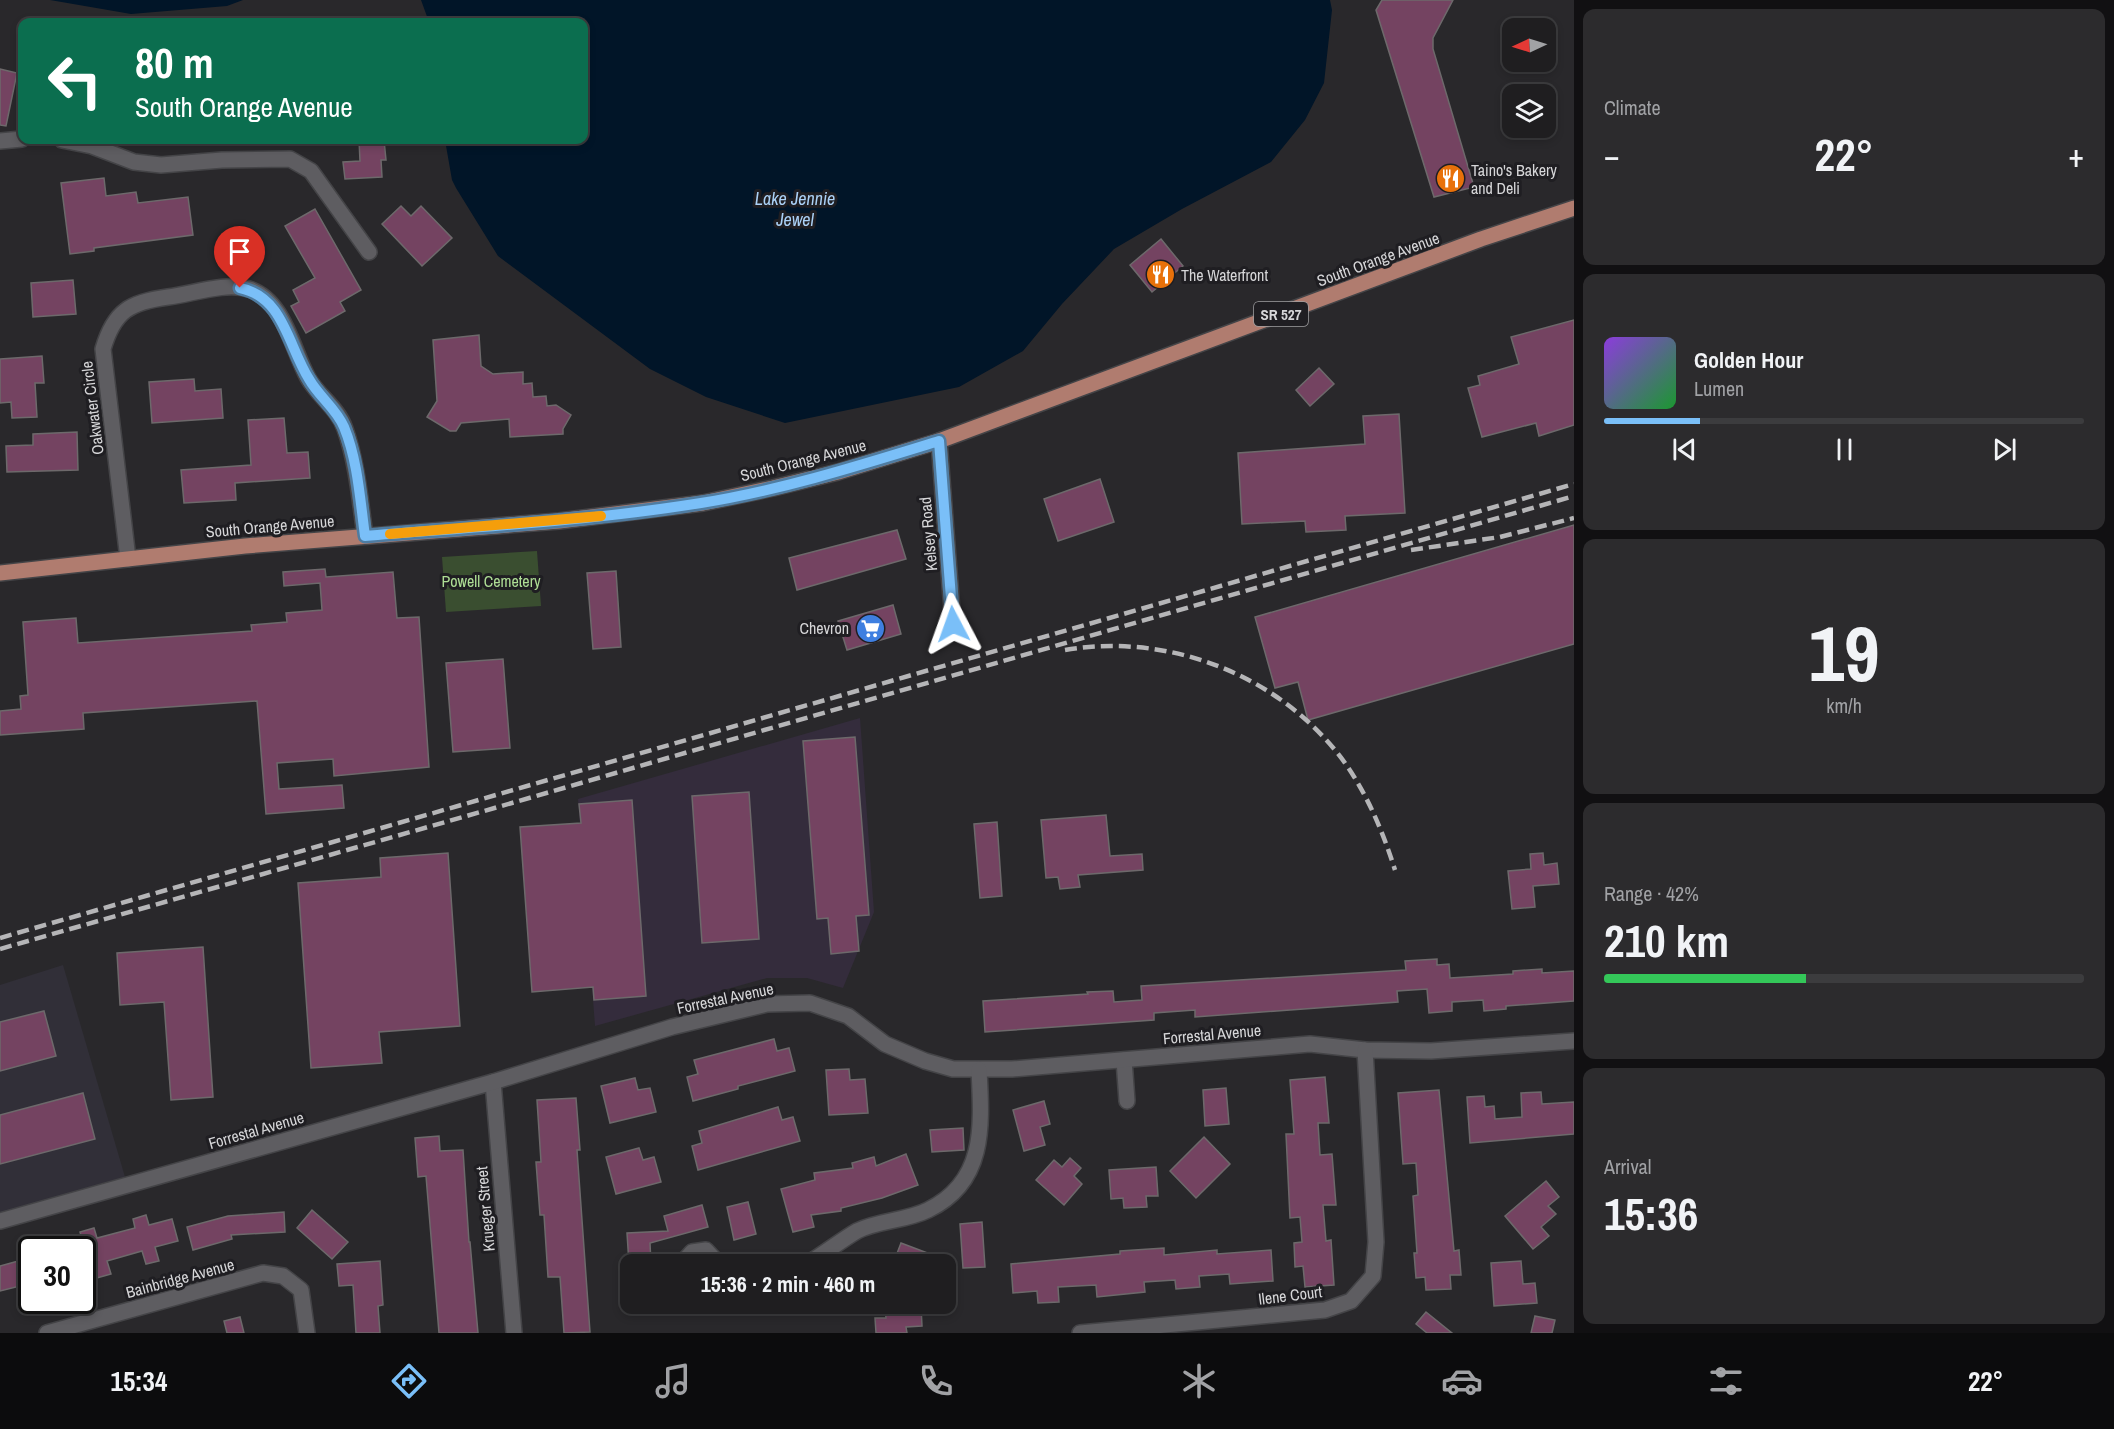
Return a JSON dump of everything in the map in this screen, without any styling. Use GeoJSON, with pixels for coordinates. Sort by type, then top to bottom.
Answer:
{"type":"FeatureCollection","features":[{"type":"Feature","properties":{"kind":"main road","name":"South Orange Avenue"},"geometry":{"type":"LineString","coordinates":[[0,573],[245,546],[559,521],[703,503],[838,472],[939,441],[1471,243],[1574,208]]}},
{"type":"Feature","properties":{"kind":"street"},"geometry":{"type":"LineString","coordinates":[[0,141],[18,139]]}},
{"type":"Feature","properties":{"kind":"street"},"geometry":{"type":"LineString","coordinates":[[82,144],[134,162],[161,165],[222,160],[290,159],[311,171],[369,252]]}},
{"type":"Feature","properties":{"kind":"street","name":"Oakwater Circle"},"geometry":{"type":"LineString","coordinates":[[128,558],[103,349],[107,333],[116,318],[130,306],[145,301],[228,288],[251,290],[273,307],[283,322],[309,379],[335,410],[345,429],[354,458],[365,536]]}},
{"type":"Feature","properties":{"kind":"street","name":"Kelsey Road"},"geometry":{"type":"LineString","coordinates":[[939,441],[953,624]]}},
{"type":"Feature","properties":{"kind":"street","name":"Forrestal Avenue"},"geometry":{"type":"LineString","coordinates":[[0,1221],[493,1082],[675,1026],[767,1004],[810,1003],[829,1009],[848,1016],[885,1044],[925,1061],[953,1069],[979,1070],[1124,1060],[1310,1044],[1365,1050],[1431,1051],[1574,1041]]}},
{"type":"Feature","properties":{"kind":"street","name":"Ilene Court"},"geometry":{"type":"LineString","coordinates":[[1080,1333],[1325,1310],[1351,1301],[1373,1276],[1376,1242],[1365,1050]]}},
{"type":"Feature","properties":{"kind":"street"},"geometry":{"type":"LineString","coordinates":[[1124,1060],[1128,1101]]}},
{"type":"Feature","properties":{"kind":"street"},"geometry":{"type":"LineString","coordinates":[[823,1254],[859,1231],[927,1210],[955,1192],[970,1171],[979,1143],[981,1108],[979,1070]]}},
{"type":"Feature","properties":{"kind":"street","name":"Krueger Street"},"geometry":{"type":"LineString","coordinates":[[493,1082],[514,1333]]}},
{"type":"Feature","properties":{"kind":"street"},"geometry":{"type":"LineString","coordinates":[[690,1254],[706,1250],[710,1254]]}},
{"type":"Feature","properties":{"kind":"street","name":"Bainbridge Avenue"},"geometry":{"type":"LineString","coordinates":[[48,1333],[263,1273],[283,1276],[301,1290],[307,1333]]}},
{"type":"Feature","properties":{"kind":"shaded area"},"geometry":{"type":"Polygon","coordinates":[[[860,718],[874,912],[843,988],[807,978],[767,978],[595,1026],[578,799],[860,718]]]}},
{"type":"Feature","properties":{"kind":"shaded area"},"geometry":{"type":"Polygon","coordinates":[[[63,965],[125,1177],[0,1213],[0,985],[63,965]]]}},
{"type":"Feature","properties":{"kind":"green space","name":"Powell Cemetery"},"geometry":{"type":"Polygon","coordinates":[[[537,551],[541,606],[446,612],[442,557],[537,551]]]}},
{"type":"Feature","properties":{"kind":"water"},"geometry":{"type":"Polygon","coordinates":[[[50,0],[243,0],[227,6],[131,14],[50,0]]]}},
{"type":"Feature","properties":{"kind":"water","name":"Lake Jennie Jewel"},"geometry":{"type":"Polygon","coordinates":[[[421,0],[1330,0],[1332,10],[1324,83],[1305,120],[1271,162],[1182,209],[1114,249],[1062,304],[1023,351],[959,387],[785,423],[706,397],[650,369],[498,256],[452,180],[446,144],[588,144],[588,18],[428,18],[421,0]]]}},
{"type":"Feature","properties":{"kind":"building"},"geometry":{"type":"Polygon","coordinates":[[[1382,0],[1453,0],[1433,38],[1433,49],[1474,187],[1434,197],[1376,10],[1382,0]]]}},
{"type":"Feature","properties":{"kind":"building"},"geometry":{"type":"Polygon","coordinates":[[[0,69],[17,73],[6,126],[0,125],[0,69]]]}},
{"type":"Feature","properties":{"kind":"building"},"geometry":{"type":"Polygon","coordinates":[[[359,144],[384,144],[386,160],[381,160],[382,177],[345,179],[343,162],[360,161],[359,144]]]}},
{"type":"Feature","properties":{"kind":"building"},"geometry":{"type":"Polygon","coordinates":[[[104,178],[106,196],[136,192],[138,203],[188,197],[193,235],[94,248],[94,251],[70,254],[61,183],[104,178]]]}},
{"type":"Feature","properties":{"kind":"building"},"geometry":{"type":"Polygon","coordinates":[[[401,206],[411,216],[421,206],[452,238],[422,266],[382,224],[401,206]]]}},
{"type":"Feature","properties":{"kind":"building"},"geometry":{"type":"Polygon","coordinates":[[[315,209],[361,290],[340,302],[345,311],[306,333],[291,306],[299,302],[293,290],[315,278],[285,226],[315,209]]]}},
{"type":"Feature","properties":{"kind":"building"},"geometry":{"type":"Polygon","coordinates":[[[1161,239],[1183,266],[1152,292],[1130,265],[1161,239]]]}},
{"type":"Feature","properties":{"kind":"building"},"geometry":{"type":"Polygon","coordinates":[[[73,280],[76,314],[33,317],[31,283],[73,280]]]}},
{"type":"Feature","properties":{"kind":"building"},"geometry":{"type":"Polygon","coordinates":[[[1574,320],[1574,425],[1539,436],[1536,423],[1482,437],[1468,388],[1480,385],[1478,376],[1519,364],[1511,337],[1574,320]]]}},
{"type":"Feature","properties":{"kind":"building"},"geometry":{"type":"Polygon","coordinates":[[[479,335],[481,366],[493,374],[523,372],[523,384],[532,383],[533,397],[546,396],[547,406],[556,405],[571,415],[563,429],[563,434],[510,437],[509,419],[461,423],[456,431],[450,431],[427,417],[437,401],[433,340],[479,335]]]}},
{"type":"Feature","properties":{"kind":"building"},"geometry":{"type":"Polygon","coordinates":[[[42,356],[44,383],[35,383],[37,417],[12,418],[11,402],[0,403],[0,359],[42,356]]]}},
{"type":"Feature","properties":{"kind":"building"},"geometry":{"type":"Polygon","coordinates":[[[1319,368],[1334,384],[1310,406],[1296,390],[1319,368]]]}},
{"type":"Feature","properties":{"kind":"building"},"geometry":{"type":"Polygon","coordinates":[[[194,379],[195,391],[221,389],[223,418],[152,423],[149,382],[194,379]]]}},
{"type":"Feature","properties":{"kind":"building"},"geometry":{"type":"Polygon","coordinates":[[[1399,414],[1405,513],[1345,516],[1346,530],[1306,532],[1305,521],[1242,524],[1238,453],[1365,444],[1363,416],[1399,414]]]}},
{"type":"Feature","properties":{"kind":"building"},"geometry":{"type":"Polygon","coordinates":[[[284,418],[287,453],[308,452],[310,478],[235,483],[236,500],[184,503],[181,470],[251,465],[248,420],[284,418]]]}},
{"type":"Feature","properties":{"kind":"building"},"geometry":{"type":"Polygon","coordinates":[[[77,432],[78,470],[7,472],[6,446],[33,445],[33,434],[77,432]]]}},
{"type":"Feature","properties":{"kind":"building"},"geometry":{"type":"Polygon","coordinates":[[[1100,479],[1114,522],[1058,541],[1044,499],[1100,479]]]}},
{"type":"Feature","properties":{"kind":"building"},"geometry":{"type":"Polygon","coordinates":[[[1574,525],[1574,644],[1308,720],[1298,682],[1275,688],[1255,617],[1574,525]]]}},
{"type":"Feature","properties":{"kind":"building","name":"Chevron"},"geometry":{"type":"Polygon","coordinates":[[[897,530],[906,559],[797,590],[789,558],[897,530]]]}},
{"type":"Feature","properties":{"kind":"building"},"geometry":{"type":"Polygon","coordinates":[[[325,569],[326,577],[393,572],[397,618],[419,617],[429,767],[334,776],[333,759],[277,763],[279,789],[342,785],[344,808],[266,814],[257,701],[83,713],[84,729],[0,735],[0,711],[21,709],[20,696],[28,695],[23,622],[76,618],[78,643],[252,631],[251,625],[287,622],[286,613],[322,610],[320,583],[284,586],[283,572],[325,569]]]}},
{"type":"Feature","properties":{"kind":"building"},"geometry":{"type":"Polygon","coordinates":[[[616,571],[621,647],[593,649],[587,573],[616,571]]]}},
{"type":"Feature","properties":{"kind":"building","name":"Chevron"},"geometry":{"type":"Polygon","coordinates":[[[893,605],[901,634],[847,650],[838,621],[893,605]]]}},
{"type":"Feature","properties":{"kind":"building"},"geometry":{"type":"Polygon","coordinates":[[[503,659],[510,748],[453,752],[446,663],[503,659]]]}},
{"type":"Feature","properties":{"kind":"building"},"geometry":{"type":"Polygon","coordinates":[[[855,737],[869,915],[856,916],[859,951],[831,954],[828,918],[817,919],[803,741],[855,737]]]}},
{"type":"Feature","properties":{"kind":"building"},"geometry":{"type":"Polygon","coordinates":[[[749,792],[759,939],[702,943],[692,796],[749,792]]]}},
{"type":"Feature","properties":{"kind":"building"},"geometry":{"type":"Polygon","coordinates":[[[632,800],[646,996],[594,1000],[593,987],[532,992],[520,827],[581,823],[579,804],[632,800]]]}},
{"type":"Feature","properties":{"kind":"building"},"geometry":{"type":"Polygon","coordinates":[[[1106,815],[1110,856],[1142,854],[1143,870],[1078,875],[1080,887],[1060,889],[1058,877],[1046,878],[1041,820],[1106,815]]]}},
{"type":"Feature","properties":{"kind":"building"},"geometry":{"type":"Polygon","coordinates":[[[997,822],[1002,896],[980,898],[974,824],[997,822]]]}},
{"type":"Feature","properties":{"kind":"building"},"geometry":{"type":"Polygon","coordinates":[[[448,853],[460,1026],[379,1032],[382,1063],[311,1068],[298,883],[381,877],[380,858],[448,853]]]}},
{"type":"Feature","properties":{"kind":"building"},"geometry":{"type":"Polygon","coordinates":[[[1543,853],[1544,865],[1557,863],[1559,884],[1533,886],[1535,907],[1512,909],[1508,871],[1531,869],[1530,854],[1543,853]]]}},
{"type":"Feature","properties":{"kind":"building"},"geometry":{"type":"Polygon","coordinates":[[[203,947],[213,1097],[171,1100],[164,1002],[120,1005],[117,953],[203,947]]]}},
{"type":"Feature","properties":{"kind":"building"},"geometry":{"type":"Polygon","coordinates":[[[1437,959],[1437,965],[1449,964],[1450,978],[1513,974],[1513,971],[1542,969],[1542,973],[1574,971],[1574,1001],[1506,1006],[1506,1009],[1484,1011],[1483,1000],[1452,1002],[1452,1011],[1429,1013],[1427,989],[1397,991],[1398,1002],[1195,1017],[1195,1010],[1154,1013],[1154,1020],[985,1032],[983,1001],[1113,991],[1114,1002],[1142,1000],[1141,986],[1406,970],[1405,961],[1437,959]]]}},
{"type":"Feature","properties":{"kind":"building"},"geometry":{"type":"Polygon","coordinates":[[[44,1011],[56,1056],[0,1071],[0,1022],[44,1011]]]}},
{"type":"Feature","properties":{"kind":"building"},"geometry":{"type":"Polygon","coordinates":[[[774,1039],[777,1051],[789,1048],[795,1071],[693,1101],[687,1077],[698,1074],[694,1060],[774,1039]]]}},
{"type":"Feature","properties":{"kind":"building"},"geometry":{"type":"Polygon","coordinates":[[[849,1069],[850,1080],[865,1079],[868,1113],[829,1115],[826,1070],[849,1069]]]}},
{"type":"Feature","properties":{"kind":"building"},"geometry":{"type":"Polygon","coordinates":[[[1325,1077],[1329,1123],[1318,1123],[1320,1155],[1332,1154],[1336,1205],[1323,1205],[1326,1241],[1331,1240],[1334,1285],[1305,1287],[1303,1266],[1295,1267],[1294,1243],[1302,1242],[1300,1217],[1290,1218],[1286,1134],[1294,1134],[1290,1080],[1325,1077]]]}},
{"type":"Feature","properties":{"kind":"building"},"geometry":{"type":"Polygon","coordinates":[[[635,1078],[638,1090],[650,1088],[656,1112],[610,1123],[601,1086],[635,1078]]]}},
{"type":"Feature","properties":{"kind":"building"},"geometry":{"type":"Polygon","coordinates":[[[1226,1088],[1229,1124],[1205,1126],[1203,1090],[1226,1088]]]}},
{"type":"Feature","properties":{"kind":"building"},"geometry":{"type":"Polygon","coordinates":[[[1439,1090],[1454,1251],[1459,1250],[1461,1275],[1450,1275],[1451,1289],[1426,1290],[1425,1277],[1416,1278],[1414,1253],[1417,1253],[1413,1196],[1418,1195],[1416,1163],[1403,1164],[1398,1093],[1439,1090]]]}},
{"type":"Feature","properties":{"kind":"building"},"geometry":{"type":"Polygon","coordinates":[[[1541,1092],[1542,1104],[1574,1102],[1574,1134],[1470,1143],[1467,1097],[1484,1096],[1485,1107],[1494,1106],[1495,1119],[1522,1117],[1521,1093],[1541,1092]]]}},
{"type":"Feature","properties":{"kind":"building"},"geometry":{"type":"Polygon","coordinates":[[[83,1093],[95,1139],[0,1164],[0,1115],[83,1093]]]}},
{"type":"Feature","properties":{"kind":"building"},"geometry":{"type":"Polygon","coordinates":[[[576,1098],[580,1150],[577,1150],[590,1332],[564,1333],[560,1277],[548,1277],[544,1215],[540,1215],[536,1162],[541,1162],[537,1100],[576,1098]]]}},
{"type":"Feature","properties":{"kind":"building"},"geometry":{"type":"Polygon","coordinates":[[[1044,1101],[1050,1124],[1040,1127],[1045,1145],[1024,1151],[1013,1110],[1044,1101]]]}},
{"type":"Feature","properties":{"kind":"building"},"geometry":{"type":"Polygon","coordinates":[[[778,1107],[782,1120],[793,1117],[800,1141],[698,1170],[692,1146],[702,1143],[699,1131],[778,1107]]]}},
{"type":"Feature","properties":{"kind":"building"},"geometry":{"type":"Polygon","coordinates":[[[963,1128],[964,1150],[932,1152],[930,1130],[963,1128]]]}},
{"type":"Feature","properties":{"kind":"building"},"geometry":{"type":"Polygon","coordinates":[[[439,1136],[440,1151],[463,1150],[478,1333],[439,1333],[426,1176],[418,1177],[415,1138],[439,1136]]]}},
{"type":"Feature","properties":{"kind":"building"},"geometry":{"type":"Polygon","coordinates":[[[1204,1137],[1230,1164],[1196,1198],[1170,1171],[1204,1137]]]}},
{"type":"Feature","properties":{"kind":"building"},"geometry":{"type":"Polygon","coordinates":[[[639,1148],[643,1160],[654,1157],[661,1182],[616,1194],[606,1157],[639,1148]]]}},
{"type":"Feature","properties":{"kind":"building"},"geometry":{"type":"Polygon","coordinates":[[[906,1154],[918,1185],[882,1198],[841,1208],[841,1211],[811,1215],[814,1227],[793,1232],[781,1189],[815,1180],[814,1173],[853,1168],[852,1163],[874,1157],[876,1166],[906,1154]]]}},
{"type":"Feature","properties":{"kind":"building"},"geometry":{"type":"Polygon","coordinates":[[[1070,1158],[1081,1168],[1074,1176],[1082,1184],[1064,1205],[1036,1180],[1054,1160],[1062,1167],[1070,1158]]]}},
{"type":"Feature","properties":{"kind":"building"},"geometry":{"type":"Polygon","coordinates":[[[1156,1167],[1158,1196],[1146,1196],[1147,1207],[1124,1208],[1123,1198],[1111,1199],[1109,1170],[1156,1167]]]}},
{"type":"Feature","properties":{"kind":"building"},"geometry":{"type":"Polygon","coordinates":[[[1546,1181],[1559,1197],[1548,1206],[1556,1214],[1541,1227],[1549,1236],[1533,1249],[1505,1216],[1546,1181]]]}},
{"type":"Feature","properties":{"kind":"building"},"geometry":{"type":"Polygon","coordinates":[[[748,1202],[756,1234],[734,1240],[727,1207],[748,1202]]]}},
{"type":"Feature","properties":{"kind":"building"},"geometry":{"type":"Polygon","coordinates":[[[702,1205],[708,1227],[650,1243],[651,1254],[628,1254],[627,1233],[668,1231],[664,1216],[702,1205]]]}},
{"type":"Feature","properties":{"kind":"building"},"geometry":{"type":"Polygon","coordinates":[[[312,1210],[348,1242],[332,1259],[297,1228],[312,1210]]]}},
{"type":"Feature","properties":{"kind":"building"},"geometry":{"type":"Polygon","coordinates":[[[284,1212],[285,1232],[231,1235],[232,1239],[193,1250],[187,1227],[228,1216],[284,1212]]]}},
{"type":"Feature","properties":{"kind":"building"},"geometry":{"type":"Polygon","coordinates":[[[146,1215],[149,1225],[172,1219],[178,1241],[155,1247],[159,1261],[146,1264],[142,1251],[107,1261],[111,1274],[96,1278],[96,1236],[81,1236],[80,1232],[94,1228],[97,1238],[135,1228],[133,1219],[146,1215]]]}},
{"type":"Feature","properties":{"kind":"building"},"geometry":{"type":"Polygon","coordinates":[[[982,1222],[985,1267],[963,1268],[960,1224],[982,1222]]]}},
{"type":"Feature","properties":{"kind":"building"},"geometry":{"type":"Polygon","coordinates":[[[901,1243],[930,1254],[897,1254],[901,1243]]]}},
{"type":"Feature","properties":{"kind":"building"},"geometry":{"type":"Polygon","coordinates":[[[1164,1248],[1164,1255],[1217,1250],[1217,1254],[1271,1250],[1273,1281],[1230,1284],[1229,1274],[1199,1276],[1200,1287],[1176,1289],[1175,1280],[1144,1282],[1145,1292],[1097,1297],[1096,1285],[1058,1287],[1059,1302],[1038,1303],[1037,1291],[1013,1293],[1011,1264],[1164,1248]]]}},
{"type":"Feature","properties":{"kind":"building"},"geometry":{"type":"Polygon","coordinates":[[[18,1261],[18,1286],[0,1291],[0,1266],[18,1261]]]}},
{"type":"Feature","properties":{"kind":"building"},"geometry":{"type":"Polygon","coordinates":[[[380,1261],[383,1305],[378,1306],[380,1333],[356,1333],[353,1285],[339,1286],[337,1264],[380,1261]]]}},
{"type":"Feature","properties":{"kind":"building"},"geometry":{"type":"Polygon","coordinates":[[[1521,1261],[1523,1284],[1535,1283],[1537,1303],[1494,1306],[1491,1263],[1521,1261]]]}},
{"type":"Feature","properties":{"kind":"building"},"geometry":{"type":"Polygon","coordinates":[[[1426,1312],[1452,1333],[1427,1333],[1416,1324],[1426,1312]]]}},
{"type":"Feature","properties":{"kind":"building"},"geometry":{"type":"Polygon","coordinates":[[[886,1314],[921,1314],[922,1326],[906,1327],[907,1333],[876,1333],[875,1318],[886,1318],[886,1314]]]}},
{"type":"Feature","properties":{"kind":"building"},"geometry":{"type":"Polygon","coordinates":[[[1535,1316],[1555,1320],[1552,1333],[1531,1333],[1535,1316]]]}},
{"type":"Feature","properties":{"kind":"building"},"geometry":{"type":"Polygon","coordinates":[[[240,1317],[244,1333],[227,1333],[224,1321],[240,1317]]]}},
{"type":"Feature","properties":{"kind":"railway"},"geometry":{"type":"LineString","coordinates":[[0,938],[1574,484]]}},
{"type":"Feature","properties":{"kind":"railway"},"geometry":{"type":"LineString","coordinates":[[0,949],[1574,496]]}},
{"type":"Feature","properties":{"kind":"railway"},"geometry":{"type":"LineString","coordinates":[[1411,550],[1500,537],[1574,518]]}},
{"type":"Feature","properties":{"kind":"railway"},"geometry":{"type":"LineString","coordinates":[[1065,650],[1105,646],[1144,648],[1183,655],[1221,667],[1256,684],[1289,706],[1319,732],[1345,763],[1374,815],[1395,870]]}},
{"type":"Feature","properties":{"kind":"slow traffic"},"geometry":{"type":"LineString","coordinates":[[390,534],[601,516]]}},
{"type":"Feature","properties":{"kind":"place","name":"Taino's Bakery and Deli"},"geometry":{"type":"Point","coordinates":[1450,179]}},
{"type":"Feature","properties":{"kind":"place","name":"The Waterfront"},"geometry":{"type":"Point","coordinates":[1160,275]}},
{"type":"Feature","properties":{"kind":"place","name":"Chevron"},"geometry":{"type":"Point","coordinates":[870,628]}},
{"type":"Feature","properties":{"kind":"route"},"geometry":{"type":"LineString","coordinates":[[240,288],[251,290],[273,307],[283,322],[309,379],[335,410],[345,429],[354,458],[365,536],[559,521],[703,503],[838,472],[939,441],[953,624]]}}]}
